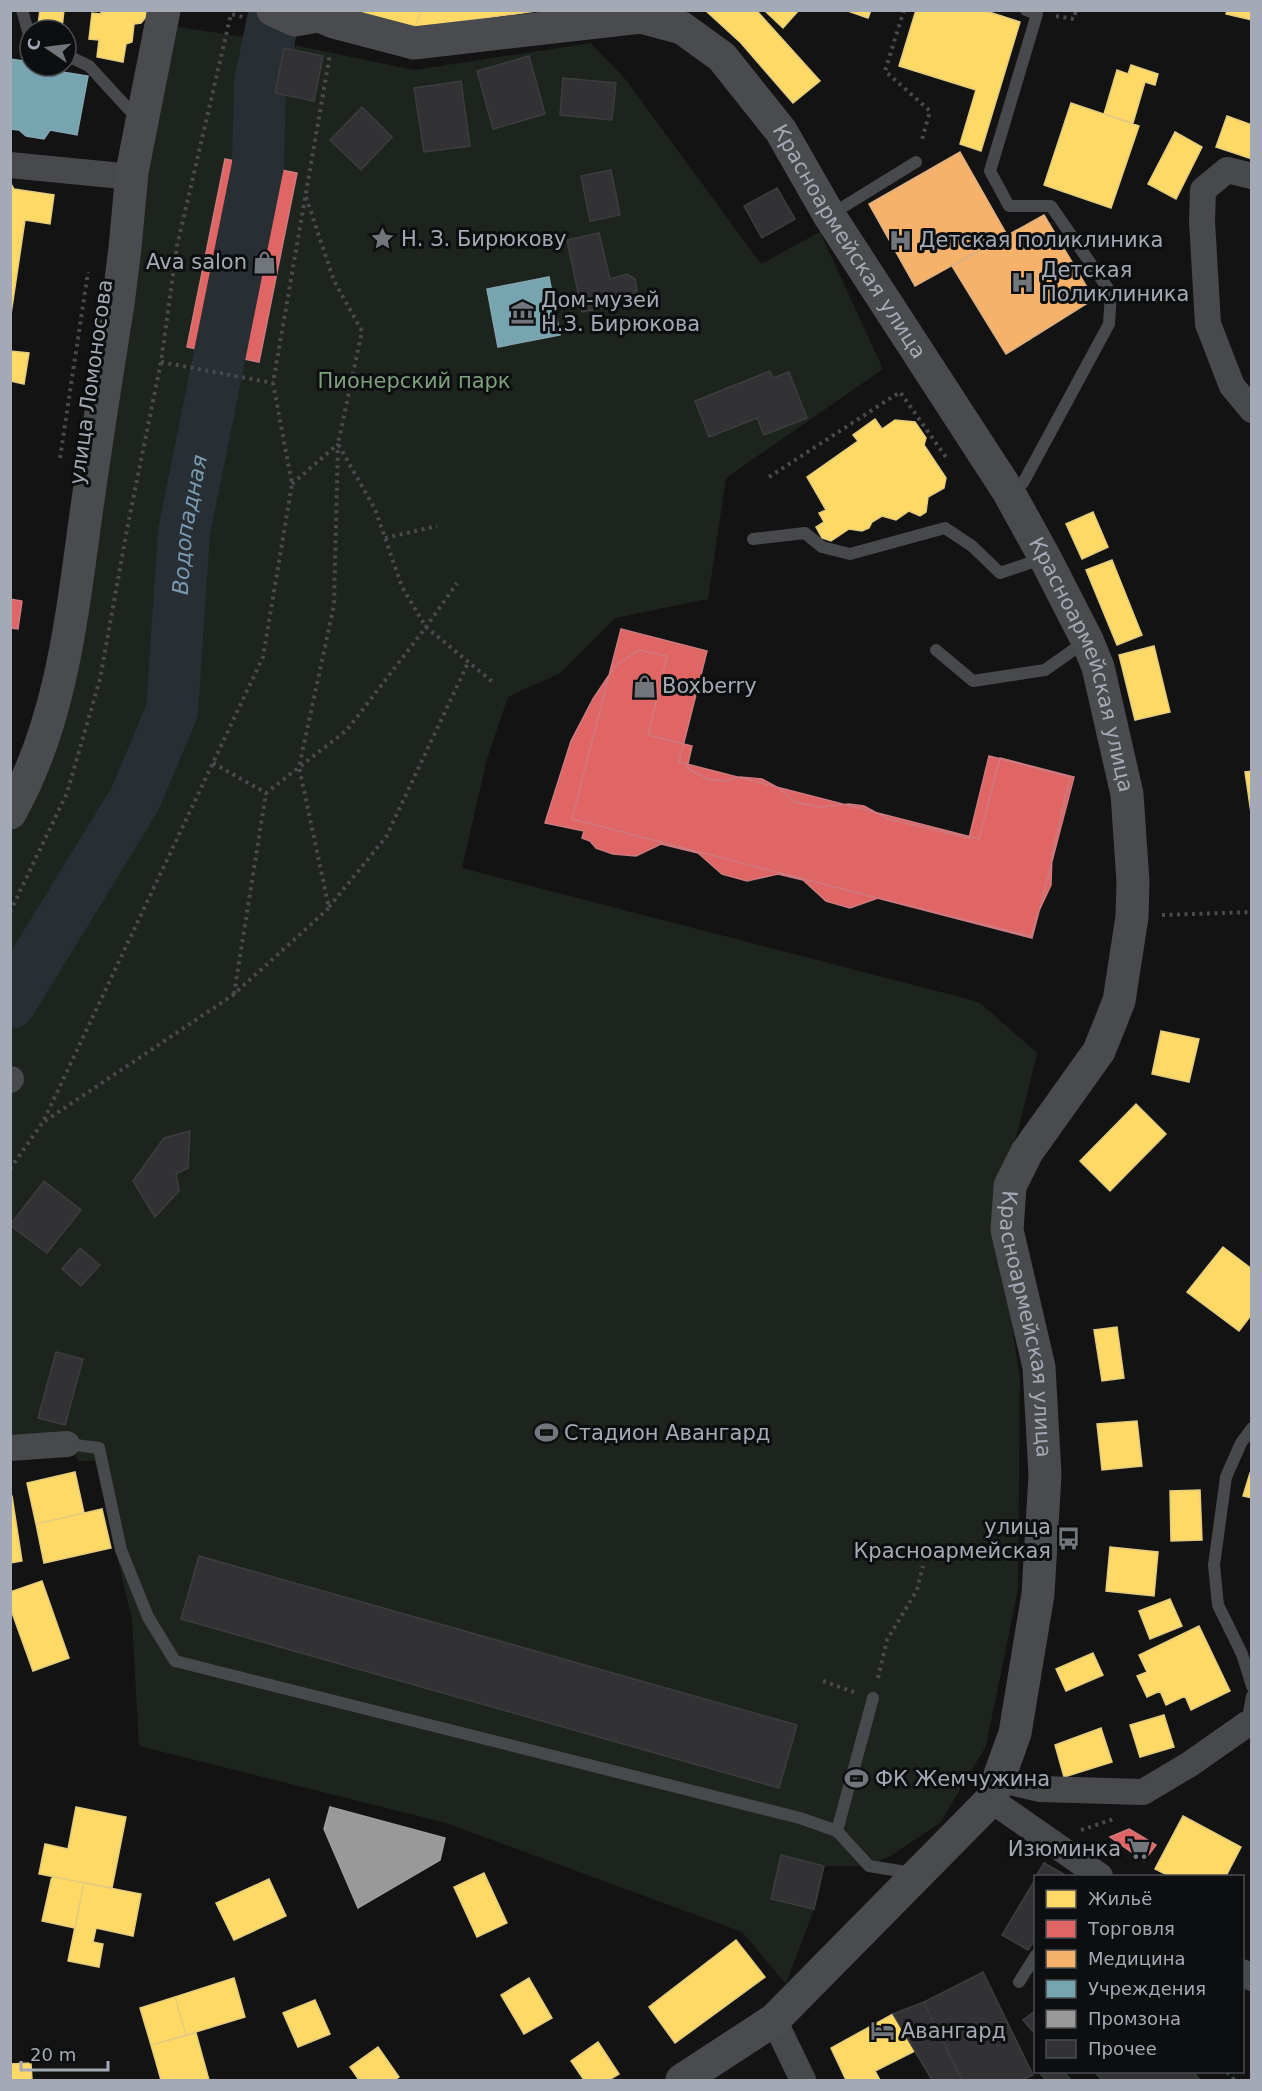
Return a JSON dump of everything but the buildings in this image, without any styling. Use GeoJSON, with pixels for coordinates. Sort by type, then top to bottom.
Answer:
{"type":"FeatureCollection","features":[{"type":"Feature","properties":{"kind":"main road","name":"улица Ломоносова"},"geometry":{"type":"LineString","coordinates":[[18,767],[50,662],[122,176],[157,10]]}},
{"type":"Feature","properties":{"kind":"main road"},"geometry":{"type":"LineString","coordinates":[[10,813],[23,791],[39,753],[65,655],[118,304],[132,172],[140,120],[164,10]]}},
{"type":"Feature","properties":{"kind":"main road","name":"Красноармейская улица"},"geometry":{"type":"LineString","coordinates":[[305,16],[414,43],[641,17],[682,28],[722,57],[781,131],[829,215],[1008,491],[1087,640],[1098,667],[1127,794],[1134,882],[1132,917],[1119,1000],[1099,1051],[1027,1152],[1010,1186],[1007,1230],[1039,1367],[1045,1474],[1038,1594],[1015,1733],[994,1790]]}},
{"type":"Feature","properties":{"kind":"main road"},"geometry":{"type":"LineString","coordinates":[[682,2080],[774,2020],[920,1874],[994,1790]]}},
{"type":"Feature","properties":{"kind":"street"},"geometry":{"type":"LineString","coordinates":[[10,165],[122,176]]}},
{"type":"Feature","properties":{"kind":"street"},"geometry":{"type":"LineString","coordinates":[[1251,176],[1227,170],[1203,190],[1202,221],[1208,324],[1232,386],[1251,410]]}},
{"type":"Feature","properties":{"kind":"street"},"geometry":{"type":"LineString","coordinates":[[10,1448],[67,1444]]}},
{"type":"Feature","properties":{"kind":"street"},"geometry":{"type":"LineString","coordinates":[[994,1790],[1143,1792],[1191,1764],[1249,1723]]}},
{"type":"Feature","properties":{"kind":"street"},"geometry":{"type":"LineString","coordinates":[[994,1790],[1093,1875]]}},
{"type":"Feature","properties":{"kind":"street"},"geometry":{"type":"LineString","coordinates":[[774,2020],[803,2080]]}},
{"type":"Feature","properties":{"kind":"lane"},"geometry":{"type":"LineString","coordinates":[[1008,491],[1023,483],[1109,324],[1111,293],[1050,206],[1009,206],[990,171],[1037,14],[1026,10]]}},
{"type":"Feature","properties":{"kind":"lane"},"geometry":{"type":"LineString","coordinates":[[78,61],[89,66],[135,116]]}},
{"type":"Feature","properties":{"kind":"lane"},"geometry":{"type":"LineString","coordinates":[[829,215],[916,162]]}},
{"type":"Feature","properties":{"kind":"lane"},"geometry":{"type":"LineString","coordinates":[[753,539],[805,533],[822,547],[850,554],[945,528],[972,546],[999,573],[1045,558]]}},
{"type":"Feature","properties":{"kind":"lane"},"geometry":{"type":"LineString","coordinates":[[936,650],[973,681],[1045,670],[1087,640]]}},
{"type":"Feature","properties":{"kind":"lane"},"geometry":{"type":"LineString","coordinates":[[1251,1428],[1241,1443],[1226,1477],[1214,1565],[1218,1605],[1242,1654],[1251,1686]]}},
{"type":"Feature","properties":{"kind":"lane"},"geometry":{"type":"LineString","coordinates":[[67,1444],[99,1448],[122,1550],[148,1617],[175,1661],[788,1815],[837,1831],[869,1866],[920,1874]]}},
{"type":"Feature","properties":{"kind":"lane"},"geometry":{"type":"LineString","coordinates":[[1249,1723],[1251,1696]]}},
{"type":"Feature","properties":{"kind":"lane"},"geometry":{"type":"LineString","coordinates":[[837,1831],[873,1698]]}},
{"type":"Feature","properties":{"kind":"lane"},"geometry":{"type":"LineString","coordinates":[[1019,1982],[1034,1957]]}},
{"type":"Feature","properties":{"kind":"path"},"geometry":{"type":"LineString","coordinates":[[904,10],[885,70],[930,111],[916,162]]}},
{"type":"Feature","properties":{"kind":"path"},"geometry":{"type":"LineString","coordinates":[[10,912],[67,793],[100,679],[161,362],[177,246],[231,14]]}},
{"type":"Feature","properties":{"kind":"path"},"geometry":{"type":"LineString","coordinates":[[10,1170],[43,1122],[263,657],[292,484],[273,383],[306,196],[305,16]]}},
{"type":"Feature","properties":{"kind":"path"},"geometry":{"type":"LineString","coordinates":[[306,196],[334,281],[362,331],[338,444],[333,605],[299,767],[329,908]]}},
{"type":"Feature","properties":{"kind":"path"},"geometry":{"type":"LineString","coordinates":[[161,362],[273,383]]}},
{"type":"Feature","properties":{"kind":"path"},"geometry":{"type":"LineString","coordinates":[[770,477],[900,392],[951,465]]}},
{"type":"Feature","properties":{"kind":"path"},"geometry":{"type":"LineString","coordinates":[[292,484],[338,444]]}},
{"type":"Feature","properties":{"kind":"path"},"geometry":{"type":"LineString","coordinates":[[338,444],[375,509],[402,587],[426,627],[494,683]]}},
{"type":"Feature","properties":{"kind":"path"},"geometry":{"type":"LineString","coordinates":[[385,538],[437,526]]}},
{"type":"Feature","properties":{"kind":"path"},"geometry":{"type":"LineString","coordinates":[[233,994],[266,793],[347,730],[426,627],[456,583]]}},
{"type":"Feature","properties":{"kind":"path"},"geometry":{"type":"LineString","coordinates":[[43,1122],[233,994],[329,908],[386,837],[468,663]]}},
{"type":"Feature","properties":{"kind":"path"},"geometry":{"type":"LineString","coordinates":[[213,763],[266,793]]}},
{"type":"Feature","properties":{"kind":"path"},"geometry":{"type":"LineString","coordinates":[[1132,917],[1251,912]]}},
{"type":"Feature","properties":{"kind":"path"},"geometry":{"type":"LineString","coordinates":[[824,1681],[873,1698],[887,1641],[917,1590],[923,1566]]}},
{"type":"Feature","properties":{"kind":"green space","name":"Пионерский парк"},"geometry":{"type":"Polygon","coordinates":[[[172,26],[284,43],[414,70],[591,43],[626,80],[761,264],[820,232],[883,369],[726,478],[708,599],[615,618],[560,673],[508,697],[487,759],[462,868],[979,1002],[1037,1053],[1019,1127],[993,1205],[1020,1378],[1018,1589],[986,1746],[940,1823],[892,1855],[869,1866],[825,1866],[814,1909],[786,1984],[742,1932],[446,1823],[139,1746],[132,1620],[95,1461],[79,1461],[67,1444],[11,1448],[11,775],[25,754],[50,662],[172,26]]]}},
{"type":"Feature","properties":{"kind":"waterway","name":"Водопадная"},"geometry":{"type":"LineString","coordinates":[[10,1003],[135,799],[172,711],[184,532],[258,165],[260,83],[275,10]]}},
{"type":"Feature","properties":{"kind":"place","name":"Н. З. Бирюкову"},"geometry":{"type":"Point","coordinates":[383,239]}},
{"type":"Feature","properties":{"kind":"place","name":"Детская поликлиника"},"geometry":{"type":"Point","coordinates":[901,240]}},
{"type":"Feature","properties":{"kind":"place","name":"Ava salon"},"geometry":{"type":"Point","coordinates":[265,262]}},
{"type":"Feature","properties":{"kind":"place","name":"Детская Поликлиника"},"geometry":{"type":"Point","coordinates":[1023,282]}},
{"type":"Feature","properties":{"kind":"place","name":"Дом-музей Н.З. Бирюкова"},"geometry":{"type":"Point","coordinates":[523,312]}},
{"type":"Feature","properties":{"kind":"place","name":"Boxberry"},"geometry":{"type":"Point","coordinates":[644,686]}},
{"type":"Feature","properties":{"kind":"place","name":"Стадион Авангард"},"geometry":{"type":"Point","coordinates":[546,1433]}},
{"type":"Feature","properties":{"kind":"place","name":"улица Красноармейская"},"geometry":{"type":"Point","coordinates":[1069,1539]}},
{"type":"Feature","properties":{"kind":"place","name":"ФК Жемчужина"},"geometry":{"type":"Point","coordinates":[857,1779]}},
{"type":"Feature","properties":{"kind":"place","name":"Изюминка"},"geometry":{"type":"Point","coordinates":[1139,1849]}},
{"type":"Feature","properties":{"kind":"place","name":"Авангард"},"geometry":{"type":"Point","coordinates":[883,2031]}}]}
